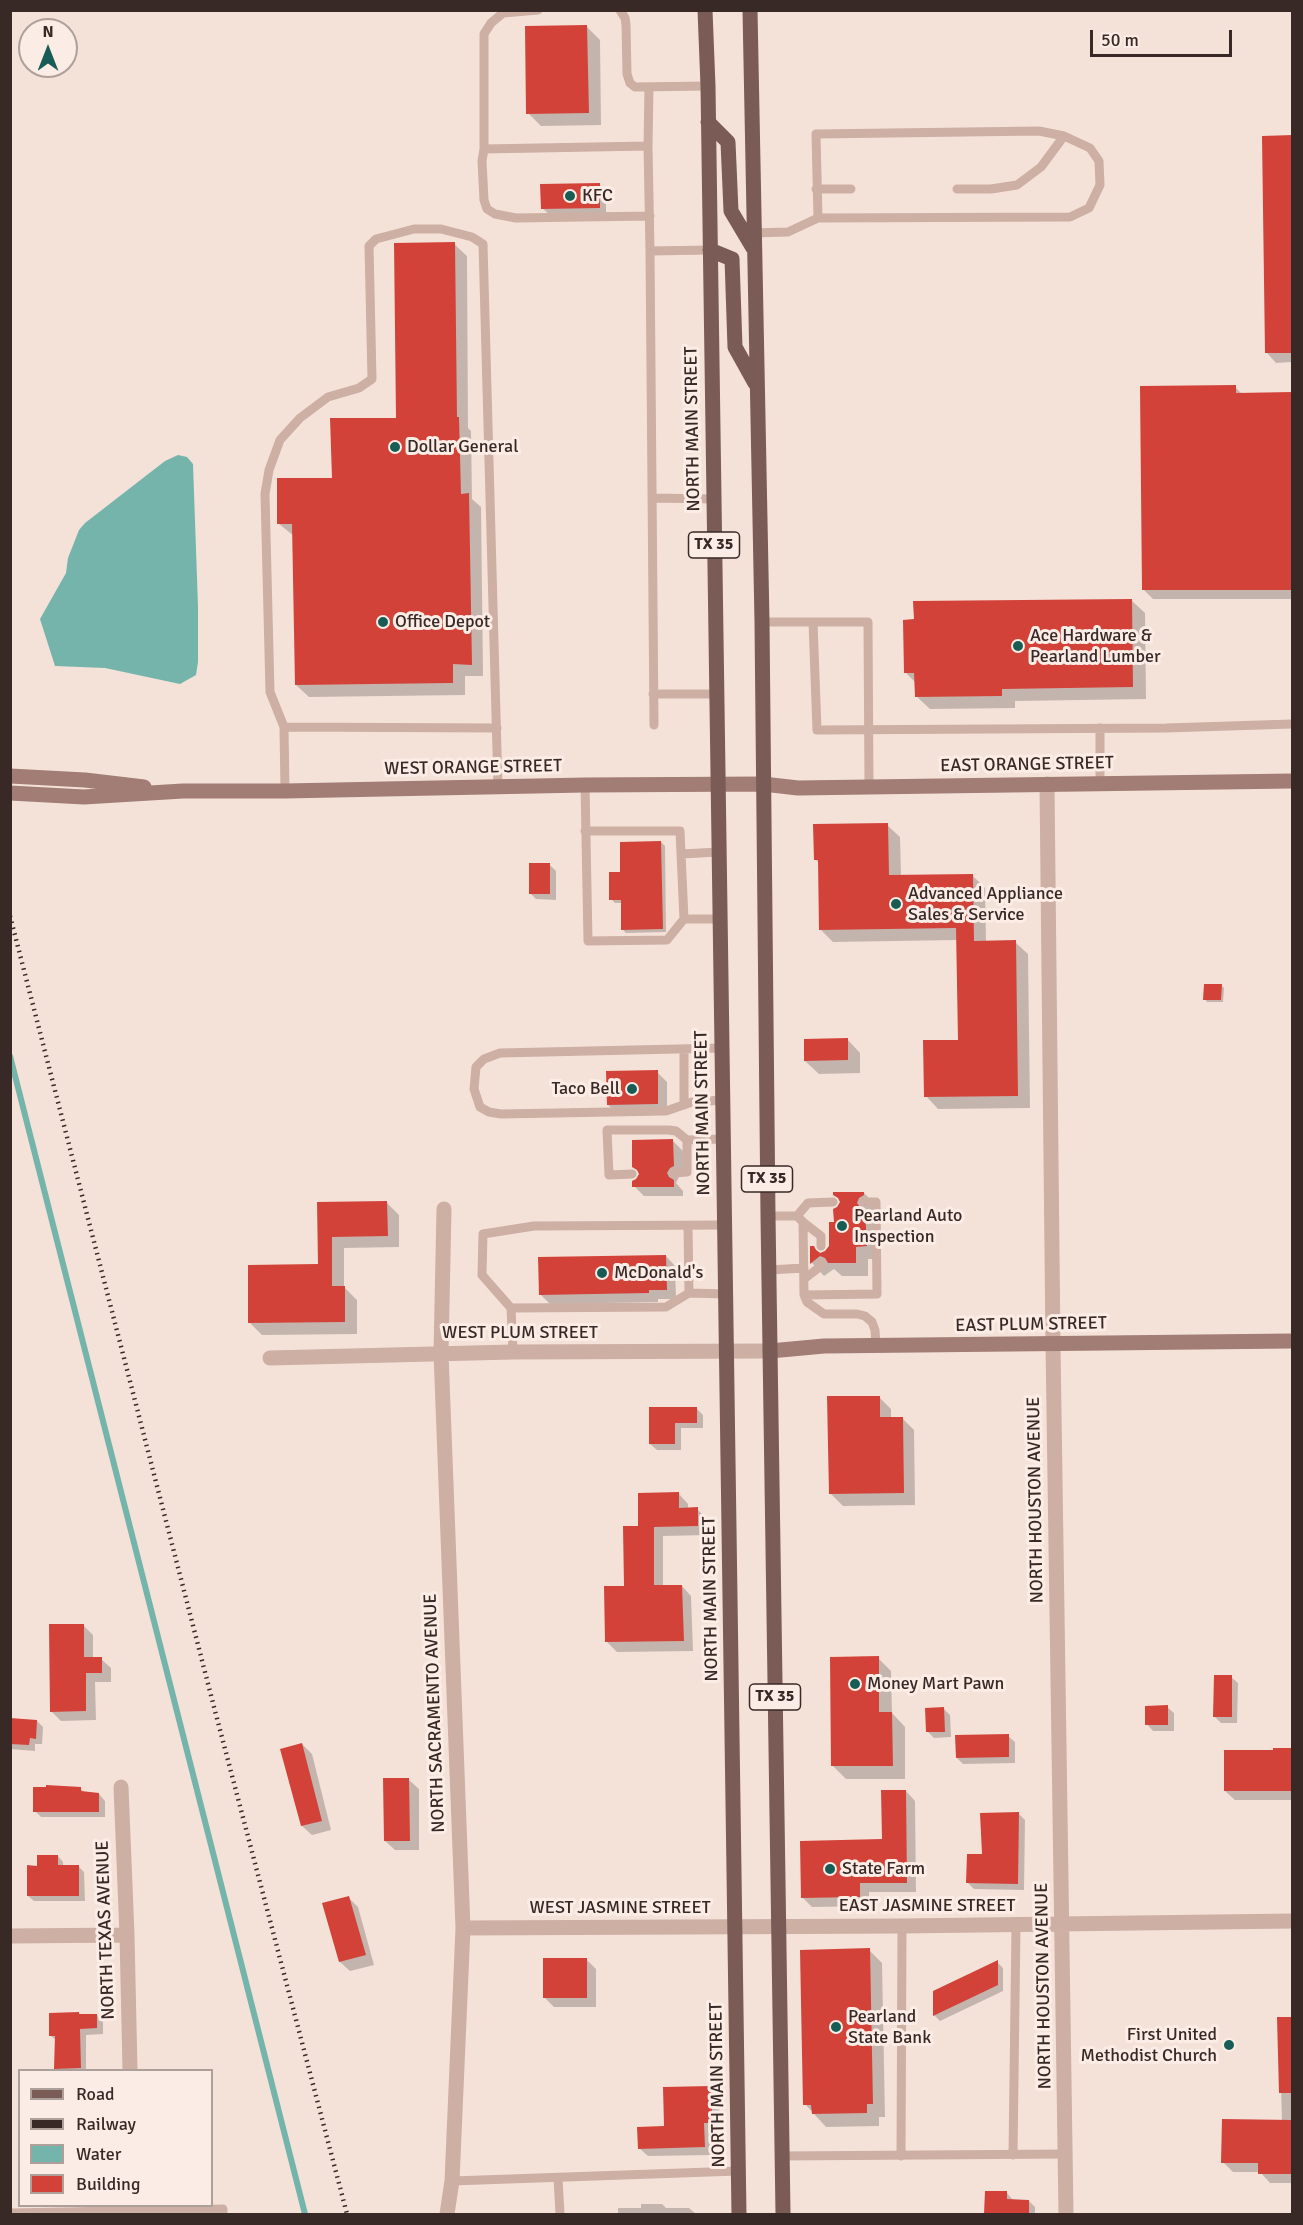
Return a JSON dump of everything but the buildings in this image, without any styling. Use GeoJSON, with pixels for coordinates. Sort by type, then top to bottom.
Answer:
{"type":"FeatureCollection","features":[{"type":"Feature","properties":{"kind":"main road","name":"NORTH MAIN STREET"},"geometry":{"type":"LineString","coordinates":[[705,10],[719,784],[739,2214]]}},
{"type":"Feature","properties":{"kind":"main road","name":"TX 35"},"geometry":{"type":"LineString","coordinates":[[750,10],[762,622],[768,1215],[783,2214]]}},
{"type":"Feature","properties":{"kind":"main road"},"geometry":{"type":"LineString","coordinates":[[708,122],[728,142],[730,211],[753,241]]}},
{"type":"Feature","properties":{"kind":"main road"},"geometry":{"type":"LineString","coordinates":[[710,250],[732,259],[735,347],[756,385]]}},
{"type":"Feature","properties":{"kind":"street","name":"WEST ORANGE STREET"},"geometry":{"type":"LineString","coordinates":[[10,776],[85,780],[183,791]]}},
{"type":"Feature","properties":{"kind":"street","name":"EAST ORANGE STREET"},"geometry":{"type":"LineString","coordinates":[[763,784],[798,788],[1293,781]]}},
{"type":"Feature","properties":{"kind":"street","name":"WEST ORANGE STREET"},"geometry":{"type":"LineString","coordinates":[[10,793],[84,798],[183,791],[763,784]]}},
{"type":"Feature","properties":{"kind":"street","name":"NORTH HOUSTON AVENUE"},"geometry":{"type":"LineString","coordinates":[[1047,784],[1053,1345],[1064,1924],[1066,2214]]}},
{"type":"Feature","properties":{"kind":"street","name":"NORTH SACRAMENTO AVENUE"},"geometry":{"type":"LineString","coordinates":[[444,1209],[441,1353],[463,1928],[452,2181],[447,2214]]}},
{"type":"Feature","properties":{"kind":"street","name":"EAST PLUM STREET"},"geometry":{"type":"LineString","coordinates":[[770,1351],[876,1346],[1293,1341]]}},
{"type":"Feature","properties":{"kind":"street","name":"WEST PLUM STREET"},"geometry":{"type":"LineString","coordinates":[[270,1358],[441,1353],[770,1351]]}},
{"type":"Feature","properties":{"kind":"street","name":"NORTH TEXAS AVENUE"},"geometry":{"type":"LineString","coordinates":[[121,1787],[130,2069]]}},
{"type":"Feature","properties":{"kind":"street","name":"EAST JASMINE STREET"},"geometry":{"type":"LineString","coordinates":[[778,1927],[1293,1921]]}},
{"type":"Feature","properties":{"kind":"street","name":"WEST JASMINE STREET"},"geometry":{"type":"LineString","coordinates":[[463,1928],[778,1927]]}},
{"type":"Feature","properties":{"kind":"street"},"geometry":{"type":"LineString","coordinates":[[10,1936],[127,1935]]}},
{"type":"Feature","properties":{"kind":"lane"},"geometry":{"type":"LineString","coordinates":[[538,10],[503,14],[491,23],[484,34],[484,149],[482,161],[483,194],[487,209],[495,214],[516,218],[650,216]]}},
{"type":"Feature","properties":{"kind":"lane"},"geometry":{"type":"LineString","coordinates":[[620,10],[626,25],[627,74],[630,83],[635,87],[708,86]]}},
{"type":"Feature","properties":{"kind":"lane"},"geometry":{"type":"LineString","coordinates":[[649,87],[654,726]]}},
{"type":"Feature","properties":{"kind":"lane"},"geometry":{"type":"LineString","coordinates":[[753,241],[788,232],[818,218],[1070,217],[1089,208],[1100,185],[1099,161],[1090,148],[1064,136],[1039,131],[816,134],[818,218]]}},
{"type":"Feature","properties":{"kind":"lane"},"geometry":{"type":"LineString","coordinates":[[957,189],[991,189],[1017,185],[1041,167],[1064,136]]}},
{"type":"Feature","properties":{"kind":"lane"},"geometry":{"type":"LineString","coordinates":[[484,149],[648,146]]}},
{"type":"Feature","properties":{"kind":"lane"},"geometry":{"type":"LineString","coordinates":[[816,189],[851,189]]}},
{"type":"Feature","properties":{"kind":"lane"},"geometry":{"type":"LineString","coordinates":[[285,791],[284,727],[270,693],[265,494],[268,471],[280,440],[300,417],[328,397],[359,388],[372,379],[369,246],[376,239],[414,229],[441,229],[472,237],[483,244],[498,787]]}},
{"type":"Feature","properties":{"kind":"lane"},"geometry":{"type":"LineString","coordinates":[[650,251],[710,250]]}},
{"type":"Feature","properties":{"kind":"lane"},"geometry":{"type":"LineString","coordinates":[[652,498],[714,499]]}},
{"type":"Feature","properties":{"kind":"lane"},"geometry":{"type":"LineString","coordinates":[[762,622],[868,622],[869,787]]}},
{"type":"Feature","properties":{"kind":"lane"},"geometry":{"type":"LineString","coordinates":[[813,622],[817,730],[1293,724]]}},
{"type":"Feature","properties":{"kind":"lane"},"geometry":{"type":"LineString","coordinates":[[653,694],[716,694]]}},
{"type":"Feature","properties":{"kind":"lane"},"geometry":{"type":"LineString","coordinates":[[284,727],[497,728]]}},
{"type":"Feature","properties":{"kind":"lane"},"geometry":{"type":"LineString","coordinates":[[1100,728],[1100,784]]}},
{"type":"Feature","properties":{"kind":"lane"},"geometry":{"type":"LineString","coordinates":[[585,785],[585,831],[588,941],[667,940],[684,919],[680,831],[585,831]]}},
{"type":"Feature","properties":{"kind":"lane"},"geometry":{"type":"LineString","coordinates":[[681,854],[719,852]]}},
{"type":"Feature","properties":{"kind":"lane"},"geometry":{"type":"LineString","coordinates":[[684,919],[720,919]]}},
{"type":"Feature","properties":{"kind":"lane"},"geometry":{"type":"LineString","coordinates":[[722,1048],[500,1053],[484,1059],[476,1067],[474,1089],[475,1098],[480,1107],[489,1112],[501,1114],[656,1111],[692,1102],[723,1100]]}},
{"type":"Feature","properties":{"kind":"lane"},"geometry":{"type":"LineString","coordinates":[[684,1050],[684,1105]]}},
{"type":"Feature","properties":{"kind":"lane"},"geometry":{"type":"LineString","coordinates":[[632,1174],[609,1175],[607,1130],[669,1130],[676,1131],[687,1140],[723,1139]]}},
{"type":"Feature","properties":{"kind":"lane"},"geometry":{"type":"LineString","coordinates":[[674,1173],[687,1172],[687,1140]]}},
{"type":"Feature","properties":{"kind":"lane"},"geometry":{"type":"LineString","coordinates":[[833,1202],[808,1203],[800,1219],[804,1295],[807,1302],[824,1314],[865,1316],[872,1322],[875,1330],[876,1346]]}},
{"type":"Feature","properties":{"kind":"lane"},"geometry":{"type":"LineString","coordinates":[[804,1295],[878,1294],[876,1202],[864,1202]]}},
{"type":"Feature","properties":{"kind":"lane"},"geometry":{"type":"LineString","coordinates":[[768,1215],[800,1219],[821,1236],[821,1246]]}},
{"type":"Feature","properties":{"kind":"lane"},"geometry":{"type":"LineString","coordinates":[[513,1352],[512,1308],[482,1275],[483,1234],[534,1226],[724,1225]]}},
{"type":"Feature","properties":{"kind":"lane"},"geometry":{"type":"LineString","coordinates":[[688,1226],[689,1293]]}},
{"type":"Feature","properties":{"kind":"lane"},"geometry":{"type":"LineString","coordinates":[[804,1279],[821,1266],[821,1263]]}},
{"type":"Feature","properties":{"kind":"lane"},"geometry":{"type":"LineString","coordinates":[[769,1270],[804,1268]]}},
{"type":"Feature","properties":{"kind":"lane"},"geometry":{"type":"LineString","coordinates":[[512,1308],[666,1306],[689,1293],[726,1294]]}},
{"type":"Feature","properties":{"kind":"lane"},"geometry":{"type":"LineString","coordinates":[[1013,2155],[1016,1925]]}},
{"type":"Feature","properties":{"kind":"lane"},"geometry":{"type":"LineString","coordinates":[[901,2156],[902,1926]]}},
{"type":"Feature","properties":{"kind":"lane"},"geometry":{"type":"LineString","coordinates":[[782,2156],[1066,2154]]}},
{"type":"Feature","properties":{"kind":"lane"},"geometry":{"type":"LineString","coordinates":[[452,2181],[738,2171]]}},
{"type":"Feature","properties":{"kind":"lane"},"geometry":{"type":"LineString","coordinates":[[558,2178],[560,2214]]}},
{"type":"Feature","properties":{"kind":"lane"},"geometry":{"type":"LineString","coordinates":[[10,2213],[223,2209],[223,2214]]}},
{"type":"Feature","properties":{"kind":"water"},"geometry":{"type":"Polygon","coordinates":[[[178,455],[187,457],[193,464],[198,606],[196,675],[180,684],[105,668],[55,666],[40,619],[66,573],[68,558],[79,530],[165,461],[178,455]]]}},
{"type":"Feature","properties":{"kind":"waterway"},"geometry":{"type":"LineString","coordinates":[[10,1056],[305,2214]]}},
{"type":"Feature","properties":{"kind":"railway"},"geometry":{"type":"LineString","coordinates":[[10,916],[347,2214]]}},
{"type":"Feature","properties":{"kind":"place","name":"KFC"},"geometry":{"type":"Point","coordinates":[570,196]}},
{"type":"Feature","properties":{"kind":"place","name":"Dollar General"},"geometry":{"type":"Point","coordinates":[395,447]}},
{"type":"Feature","properties":{"kind":"place","name":"Office Depot"},"geometry":{"type":"Point","coordinates":[383,622]}},
{"type":"Feature","properties":{"kind":"place","name":"Ace Hardware & Pearland Lumber"},"geometry":{"type":"Point","coordinates":[1018,646]}},
{"type":"Feature","properties":{"kind":"place","name":"Advanced Appliance Sales & Service"},"geometry":{"type":"Point","coordinates":[896,904]}},
{"type":"Feature","properties":{"kind":"place","name":"Taco Bell"},"geometry":{"type":"Point","coordinates":[632,1089]}},
{"type":"Feature","properties":{"kind":"place","name":"Pearland Auto Inspection"},"geometry":{"type":"Point","coordinates":[842,1226]}},
{"type":"Feature","properties":{"kind":"place","name":"McDonald's"},"geometry":{"type":"Point","coordinates":[602,1273]}},
{"type":"Feature","properties":{"kind":"place","name":"Money Mart Pawn"},"geometry":{"type":"Point","coordinates":[855,1684]}},
{"type":"Feature","properties":{"kind":"place","name":"State Farm"},"geometry":{"type":"Point","coordinates":[830,1869]}},
{"type":"Feature","properties":{"kind":"place","name":"Pearland State Bank"},"geometry":{"type":"Point","coordinates":[836,2027]}},
{"type":"Feature","properties":{"kind":"place","name":"First United Methodist Church"},"geometry":{"type":"Point","coordinates":[1229,2045]}}]}
